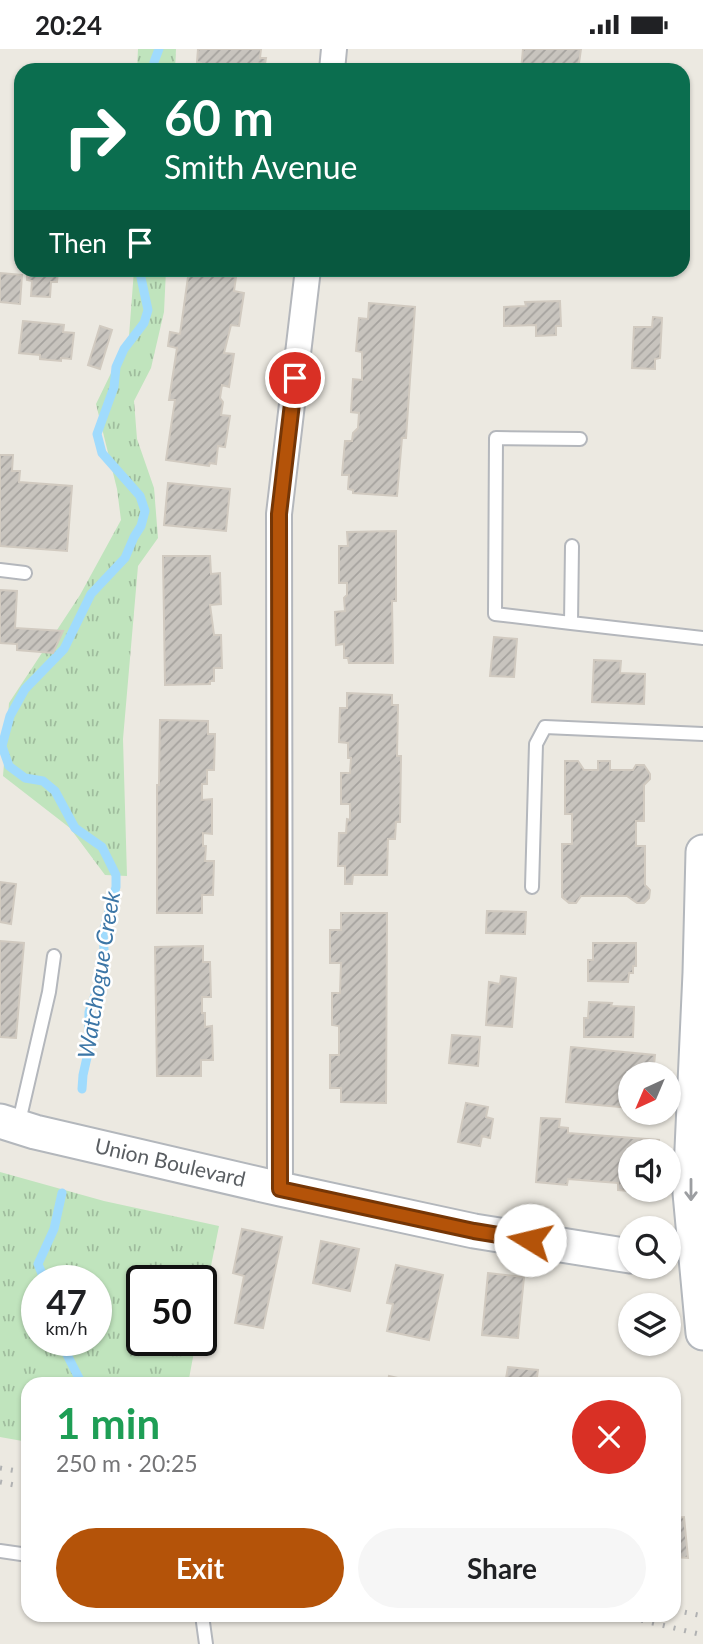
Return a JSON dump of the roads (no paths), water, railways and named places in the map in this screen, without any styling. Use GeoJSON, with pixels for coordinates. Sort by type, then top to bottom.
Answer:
{"type":"FeatureCollection","features":[{"type":"Feature","properties":{"kind":"main road"},"geometry":{"type":"LineString","coordinates":[[703,852],[702,973],[690,1193],[690,1266],[703,1333]]}},
{"type":"Feature","properties":{"kind":"main road","name":"Union Boulevard"},"geometry":{"type":"LineString","coordinates":[[9,1124],[280,1189],[474,1231],[618,1254]]}},
{"type":"Feature","properties":{"kind":"street"},"geometry":{"type":"LineString","coordinates":[[280,1189],[279,514],[307,277]]}},
{"type":"Feature","properties":{"kind":"lane"},"geometry":{"type":"LineString","coordinates":[[579,439],[496,438],[495,614],[703,638]]}},
{"type":"Feature","properties":{"kind":"lane"},"geometry":{"type":"LineString","coordinates":[[571,623],[572,546]]}},
{"type":"Feature","properties":{"kind":"lane"},"geometry":{"type":"LineString","coordinates":[[0,570],[25,573]]}},
{"type":"Feature","properties":{"kind":"lane"},"geometry":{"type":"LineString","coordinates":[[532,887],[536,744],[545,727],[703,734]]}},
{"type":"Feature","properties":{"kind":"lane"},"geometry":{"type":"LineString","coordinates":[[9,1124],[49,992],[54,957]]}},
{"type":"Feature","properties":{"kind":"lane"},"geometry":{"type":"LineString","coordinates":[[0,1551],[21,1554]]}},
{"type":"Feature","properties":{"kind":"lane"},"geometry":{"type":"LineString","coordinates":[[203,1622],[206,1644]]}},
{"type":"Feature","properties":{"kind":"waterway","name":"Watchogue Creek"},"geometry":{"type":"LineString","coordinates":[[154,63],[159,49]]}},
{"type":"Feature","properties":{"kind":"waterway","name":"Watchogue Creek"},"geometry":{"type":"LineString","coordinates":[[82,1089],[88,1053],[89,1012],[105,967],[103,932],[116,887],[116,875],[102,847],[75,828],[55,791],[43,781],[25,778],[9,766],[2,746],[10,716],[25,689],[64,649],[91,594],[125,558],[141,526],[145,511],[140,496],[102,453],[97,434],[114,387],[116,367],[124,349],[144,323],[148,310],[141,277]]}},
{"type":"Feature","properties":{"kind":"waterway","name":"Watchogue Creek"},"geometry":{"type":"LineString","coordinates":[[38,1265],[54,1229],[62,1193]]}},
{"type":"Feature","properties":{"kind":"waterway","name":"Watchogue Creek"},"geometry":{"type":"LineString","coordinates":[[68,1356],[78,1377]]}},
{"type":"Feature","properties":{"kind":"railway"},"geometry":{"type":"LineString","coordinates":[[0,1468],[21,1472]]}},
{"type":"Feature","properties":{"kind":"railway"},"geometry":{"type":"LineString","coordinates":[[0,1482],[21,1486]]}},
{"type":"Feature","properties":{"kind":"railway"},"geometry":{"type":"LineString","coordinates":[[681,1611],[703,1616]]}},
{"type":"Feature","properties":{"kind":"railway"},"geometry":{"type":"LineString","coordinates":[[649,1622],[703,1635]]}}]}
